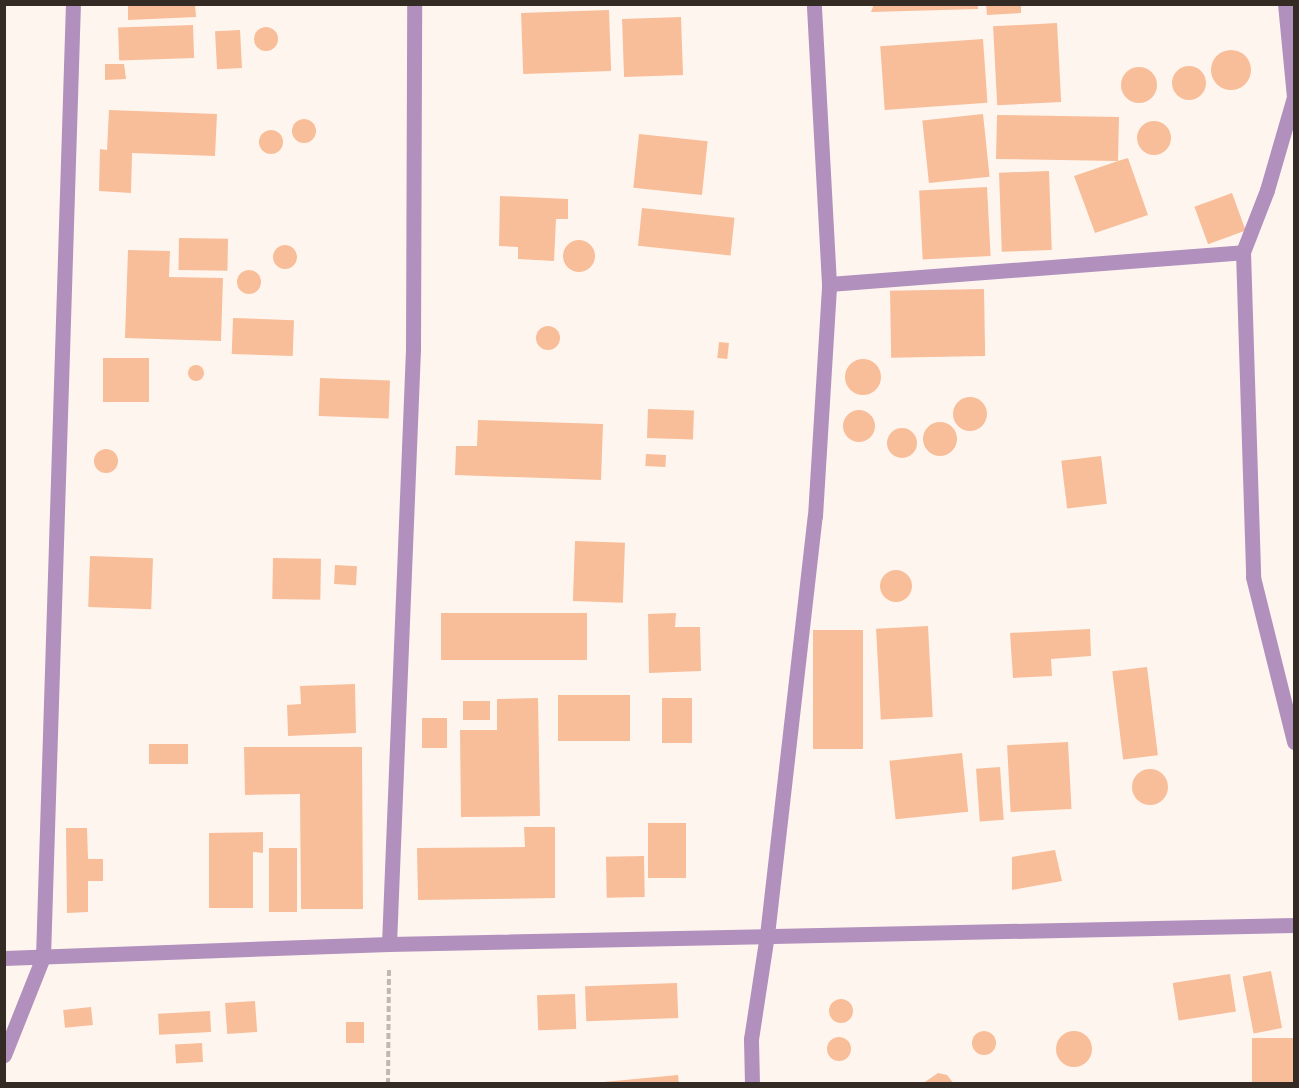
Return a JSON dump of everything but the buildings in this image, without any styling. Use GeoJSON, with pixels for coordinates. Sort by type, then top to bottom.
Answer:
{"type":"FeatureCollection","features":[{"type":"Feature","properties":{"kind":"street"},"geometry":{"type":"LineString","coordinates":[[4,1055],[43,957],[73,4]]}},
{"type":"Feature","properties":{"kind":"street"},"geometry":{"type":"LineString","coordinates":[[389,944],[413,350],[414,4]]}},
{"type":"Feature","properties":{"kind":"street"},"geometry":{"type":"LineString","coordinates":[[752,1083],[751,1039],[767,935],[815,516],[830,284],[814,4]]}},
{"type":"Feature","properties":{"kind":"street"},"geometry":{"type":"LineString","coordinates":[[1286,4],[1294,97],[1267,190],[1243,252],[1253,578],[1294,742]]}},
{"type":"Feature","properties":{"kind":"street"},"geometry":{"type":"LineString","coordinates":[[830,284],[1243,252]]}},
{"type":"Feature","properties":{"kind":"street"},"geometry":{"type":"LineString","coordinates":[[4,958],[389,944],[1294,925]]}},
{"type":"Feature","properties":{"kind":"path"},"geometry":{"type":"LineString","coordinates":[[388,1083],[389,944]]}}]}
